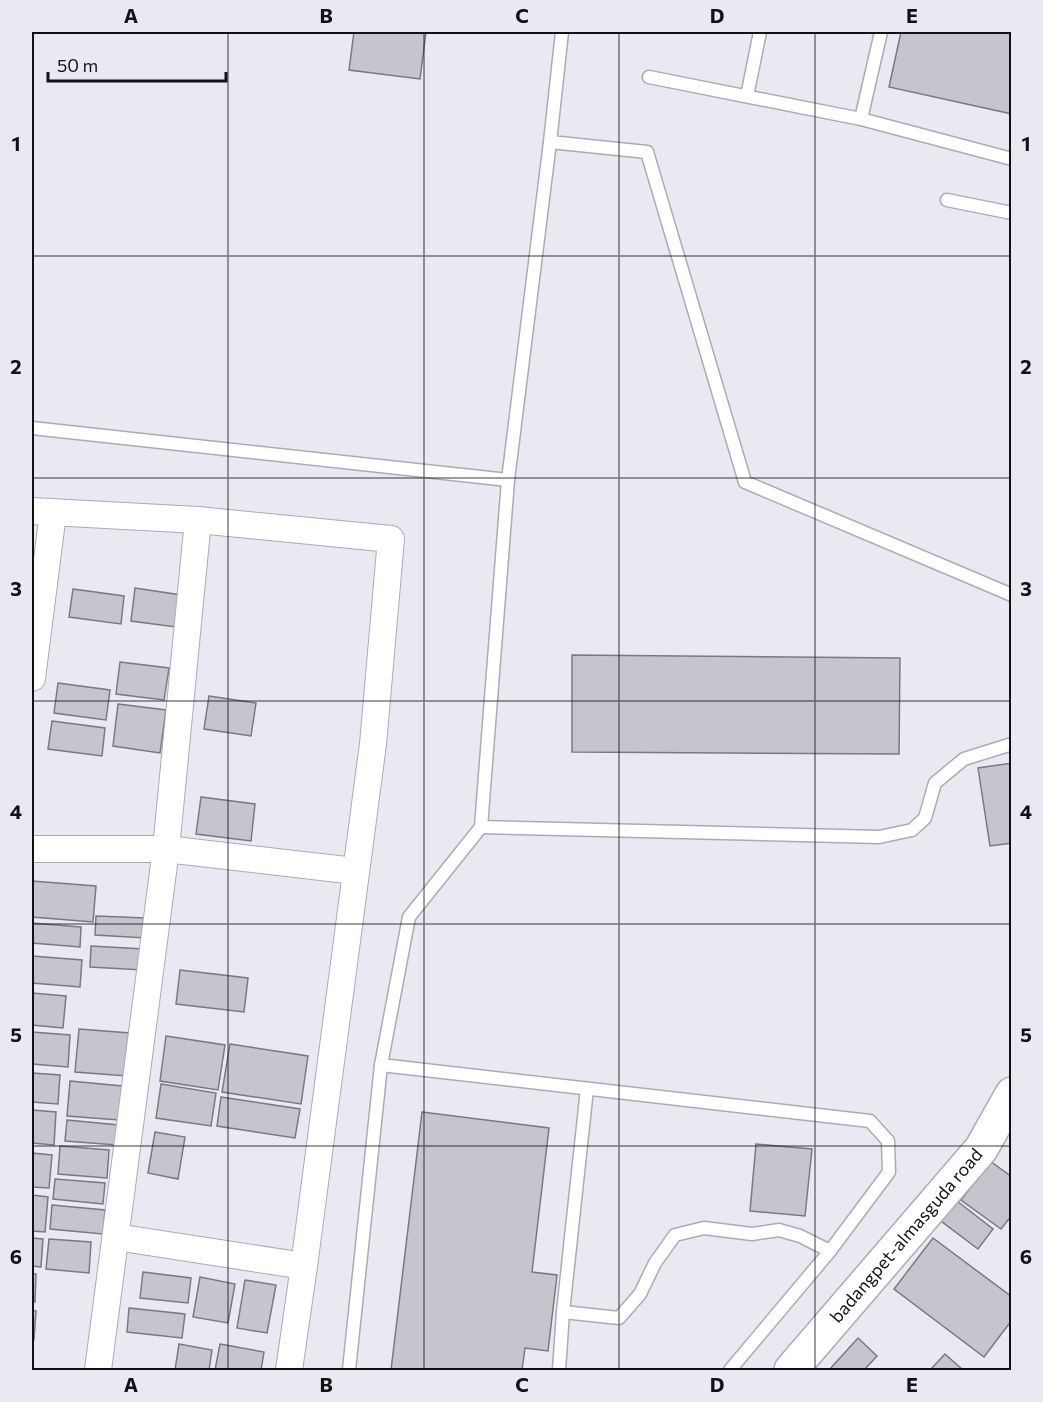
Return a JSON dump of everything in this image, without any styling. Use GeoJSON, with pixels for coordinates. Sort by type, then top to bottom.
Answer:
{"type":"FeatureCollection","features":[{"type":"Feature","properties":{"kind":"street"},"geometry":{"type":"LineString","coordinates":[[32,678],[42,512],[198,520],[391,539],[373,744],[289,1371]]}},
{"type":"Feature","properties":{"kind":"street"},"geometry":{"type":"LineString","coordinates":[[98,1371],[166,849],[198,520]]}},
{"type":"Feature","properties":{"kind":"street"},"geometry":{"type":"LineString","coordinates":[[32,849],[166,849],[355,871]]}},
{"type":"Feature","properties":{"kind":"street","name":"badangpet-almasguda road"},"geometry":{"type":"LineString","coordinates":[[791,1371],[981,1149],[1011,1094]]}},
{"type":"Feature","properties":{"kind":"street"},"geometry":{"type":"LineString","coordinates":[[116,1237],[304,1266]]}},
{"type":"Feature","properties":{"kind":"lane"},"geometry":{"type":"LineString","coordinates":[[349,1371],[381,1065],[409,917],[481,826],[508,480],[562,32]]}},
{"type":"Feature","properties":{"kind":"lane"},"geometry":{"type":"LineString","coordinates":[[747,96],[760,32]]}},
{"type":"Feature","properties":{"kind":"lane"},"geometry":{"type":"LineString","coordinates":[[861,119],[881,32]]}},
{"type":"Feature","properties":{"kind":"lane"},"geometry":{"type":"LineString","coordinates":[[649,77],[861,119],[1011,159]]}},
{"type":"Feature","properties":{"kind":"lane"},"geometry":{"type":"LineString","coordinates":[[550,142],[647,152],[745,482],[1011,595]]}},
{"type":"Feature","properties":{"kind":"lane"},"geometry":{"type":"LineString","coordinates":[[947,200],[1011,213]]}},
{"type":"Feature","properties":{"kind":"lane"},"geometry":{"type":"LineString","coordinates":[[32,428],[508,480]]}},
{"type":"Feature","properties":{"kind":"lane"},"geometry":{"type":"LineString","coordinates":[[481,826],[879,837],[912,830],[925,818],[935,783],[964,759],[1011,744]]}},
{"type":"Feature","properties":{"kind":"lane"},"geometry":{"type":"LineString","coordinates":[[381,1065],[870,1121],[888,1141],[889,1172],[830,1251],[730,1371]]}},
{"type":"Feature","properties":{"kind":"lane"},"geometry":{"type":"LineString","coordinates":[[559,1371],[563,1312],[587,1089]]}},
{"type":"Feature","properties":{"kind":"lane"},"geometry":{"type":"LineString","coordinates":[[563,1312],[619,1318],[640,1294],[655,1263],[675,1234],[704,1228],[752,1234],[779,1230],[800,1236],[830,1251]]}},
{"type":"Feature","properties":{"kind":"building"},"geometry":{"type":"Polygon","coordinates":[[[354,32],[426,32],[420,79],[349,70],[354,32]]]}},
{"type":"Feature","properties":{"kind":"building"},"geometry":{"type":"Polygon","coordinates":[[[901,32],[1012,32],[1012,114],[889,87],[901,32]]]}},
{"type":"Feature","properties":{"kind":"building"},"geometry":{"type":"Polygon","coordinates":[[[135,588],[181,595],[176,627],[131,621],[135,588]]]}},
{"type":"Feature","properties":{"kind":"building"},"geometry":{"type":"Polygon","coordinates":[[[73,589],[124,596],[121,624],[69,617],[73,589]]]}},
{"type":"Feature","properties":{"kind":"building"},"geometry":{"type":"Polygon","coordinates":[[[572,655],[900,658],[899,754],[572,752],[572,655]]]}},
{"type":"Feature","properties":{"kind":"building"},"geometry":{"type":"Polygon","coordinates":[[[120,662],[169,668],[164,700],[116,694],[120,662]]]}},
{"type":"Feature","properties":{"kind":"building"},"geometry":{"type":"Polygon","coordinates":[[[58,683],[110,690],[106,720],[54,713],[58,683]]]}},
{"type":"Feature","properties":{"kind":"building"},"geometry":{"type":"Polygon","coordinates":[[[209,696],[256,703],[251,736],[204,729],[209,696]]]}},
{"type":"Feature","properties":{"kind":"building"},"geometry":{"type":"Polygon","coordinates":[[[118,704],[166,710],[160,753],[113,746],[118,704]]]}},
{"type":"Feature","properties":{"kind":"building"},"geometry":{"type":"Polygon","coordinates":[[[52,721],[105,728],[102,756],[48,749],[52,721]]]}},
{"type":"Feature","properties":{"kind":"building"},"geometry":{"type":"Polygon","coordinates":[[[1012,763],[1012,843],[990,846],[978,768],[1012,763]]]}},
{"type":"Feature","properties":{"kind":"building"},"geometry":{"type":"Polygon","coordinates":[[[201,797],[255,804],[251,841],[196,834],[201,797]]]}},
{"type":"Feature","properties":{"kind":"building"},"geometry":{"type":"Polygon","coordinates":[[[32,881],[96,886],[93,922],[32,917],[32,881]]]}},
{"type":"Feature","properties":{"kind":"building"},"geometry":{"type":"Polygon","coordinates":[[[96,916],[146,918],[146,938],[95,935],[96,916]]]}},
{"type":"Feature","properties":{"kind":"building"},"geometry":{"type":"Polygon","coordinates":[[[32,923],[81,927],[80,947],[32,943],[32,923]]]}},
{"type":"Feature","properties":{"kind":"building"},"geometry":{"type":"Polygon","coordinates":[[[91,946],[144,949],[143,970],[90,967],[91,946]]]}},
{"type":"Feature","properties":{"kind":"building"},"geometry":{"type":"Polygon","coordinates":[[[32,956],[82,960],[80,987],[32,983],[32,956]]]}},
{"type":"Feature","properties":{"kind":"building"},"geometry":{"type":"Polygon","coordinates":[[[180,970],[248,978],[244,1012],[176,1004],[180,970]]]}},
{"type":"Feature","properties":{"kind":"building"},"geometry":{"type":"Polygon","coordinates":[[[32,993],[66,996],[63,1028],[32,1025],[32,993]]]}},
{"type":"Feature","properties":{"kind":"building"},"geometry":{"type":"Polygon","coordinates":[[[79,1029],[130,1033],[127,1076],[75,1072],[79,1029]]]}},
{"type":"Feature","properties":{"kind":"building"},"geometry":{"type":"Polygon","coordinates":[[[32,1032],[70,1035],[68,1067],[32,1064],[32,1032]]]}},
{"type":"Feature","properties":{"kind":"building"},"geometry":{"type":"Polygon","coordinates":[[[166,1036],[225,1045],[218,1090],[160,1081],[166,1036]]]}},
{"type":"Feature","properties":{"kind":"building"},"geometry":{"type":"Polygon","coordinates":[[[230,1044],[308,1056],[301,1104],[222,1092],[230,1044]]]}},
{"type":"Feature","properties":{"kind":"building"},"geometry":{"type":"Polygon","coordinates":[[[32,1073],[60,1075],[58,1104],[32,1102],[32,1073]]]}},
{"type":"Feature","properties":{"kind":"building"},"geometry":{"type":"Polygon","coordinates":[[[70,1081],[122,1086],[119,1120],[67,1116],[70,1081]]]}},
{"type":"Feature","properties":{"kind":"building"},"geometry":{"type":"Polygon","coordinates":[[[161,1084],[216,1093],[211,1126],[156,1118],[161,1084]]]}},
{"type":"Feature","properties":{"kind":"building"},"geometry":{"type":"Polygon","coordinates":[[[221,1097],[300,1109],[295,1138],[217,1126],[221,1097]]]}},
{"type":"Feature","properties":{"kind":"building"},"geometry":{"type":"Polygon","coordinates":[[[32,1110],[56,1112],[54,1145],[32,1143],[32,1110]]]}},
{"type":"Feature","properties":{"kind":"building"},"geometry":{"type":"Polygon","coordinates":[[[422,1112],[549,1128],[532,1272],[557,1275],[548,1351],[525,1348],[522,1370],[391,1370],[422,1112]]]}},
{"type":"Feature","properties":{"kind":"building"},"geometry":{"type":"Polygon","coordinates":[[[67,1120],[119,1125],[117,1145],[65,1141],[67,1120]]]}},
{"type":"Feature","properties":{"kind":"building"},"geometry":{"type":"Polygon","coordinates":[[[155,1132],[185,1137],[178,1179],[148,1173],[155,1132]]]}},
{"type":"Feature","properties":{"kind":"building"},"geometry":{"type":"Polygon","coordinates":[[[756,1144],[812,1149],[805,1216],[750,1211],[756,1144]]]}},
{"type":"Feature","properties":{"kind":"building"},"geometry":{"type":"Polygon","coordinates":[[[60,1146],[109,1150],[107,1178],[58,1174],[60,1146]]]}},
{"type":"Feature","properties":{"kind":"building"},"geometry":{"type":"Polygon","coordinates":[[[32,1153],[52,1155],[49,1188],[32,1187],[32,1153]]]}},
{"type":"Feature","properties":{"kind":"building"},"geometry":{"type":"Polygon","coordinates":[[[990,1161],[1012,1177],[1012,1215],[1001,1229],[961,1200],[990,1161]]]}},
{"type":"Feature","properties":{"kind":"building"},"geometry":{"type":"Polygon","coordinates":[[[55,1179],[105,1183],[103,1204],[53,1199],[55,1179]]]}},
{"type":"Feature","properties":{"kind":"building"},"geometry":{"type":"Polygon","coordinates":[[[32,1195],[48,1197],[45,1232],[32,1231],[32,1195]]]}},
{"type":"Feature","properties":{"kind":"building"},"geometry":{"type":"Polygon","coordinates":[[[957,1201],[993,1229],[978,1249],[941,1221],[957,1201]]]}},
{"type":"Feature","properties":{"kind":"building"},"geometry":{"type":"Polygon","coordinates":[[[52,1205],[105,1210],[103,1234],[50,1229],[52,1205]]]}},
{"type":"Feature","properties":{"kind":"building"},"geometry":{"type":"Polygon","coordinates":[[[32,1238],[43,1239],[41,1267],[32,1266],[32,1238]]]}},
{"type":"Feature","properties":{"kind":"building"},"geometry":{"type":"Polygon","coordinates":[[[933,1238],[1012,1297],[1012,1320],[984,1357],[894,1289],[933,1238]]]}},
{"type":"Feature","properties":{"kind":"building"},"geometry":{"type":"Polygon","coordinates":[[[49,1239],[91,1242],[89,1273],[46,1269],[49,1239]]]}},
{"type":"Feature","properties":{"kind":"building"},"geometry":{"type":"Polygon","coordinates":[[[143,1272],[191,1278],[188,1303],[140,1298],[143,1272]]]}},
{"type":"Feature","properties":{"kind":"building"},"geometry":{"type":"Polygon","coordinates":[[[32,1274],[36,1274],[35,1302],[32,1301],[32,1274]]]}},
{"type":"Feature","properties":{"kind":"building"},"geometry":{"type":"Polygon","coordinates":[[[200,1277],[235,1284],[228,1323],[193,1317],[200,1277]]]}},
{"type":"Feature","properties":{"kind":"building"},"geometry":{"type":"Polygon","coordinates":[[[245,1280],[276,1285],[267,1333],[237,1328],[245,1280]]]}},
{"type":"Feature","properties":{"kind":"building"},"geometry":{"type":"Polygon","coordinates":[[[129,1308],[185,1314],[182,1338],[127,1332],[129,1308]]]}},
{"type":"Feature","properties":{"kind":"building"},"geometry":{"type":"Polygon","coordinates":[[[32,1310],[36,1311],[34,1340],[32,1340],[32,1310]]]}},
{"type":"Feature","properties":{"kind":"building"},"geometry":{"type":"Polygon","coordinates":[[[858,1338],[877,1356],[864,1370],[829,1370],[858,1338]]]}},
{"type":"Feature","properties":{"kind":"building"},"geometry":{"type":"Polygon","coordinates":[[[179,1344],[212,1350],[209,1370],[175,1370],[179,1344]]]}},
{"type":"Feature","properties":{"kind":"building"},"geometry":{"type":"Polygon","coordinates":[[[220,1344],[264,1352],[261,1370],[215,1370],[220,1344]]]}},
{"type":"Feature","properties":{"kind":"building"},"geometry":{"type":"Polygon","coordinates":[[[945,1354],[963,1370],[930,1370],[945,1354]]]}}]}
